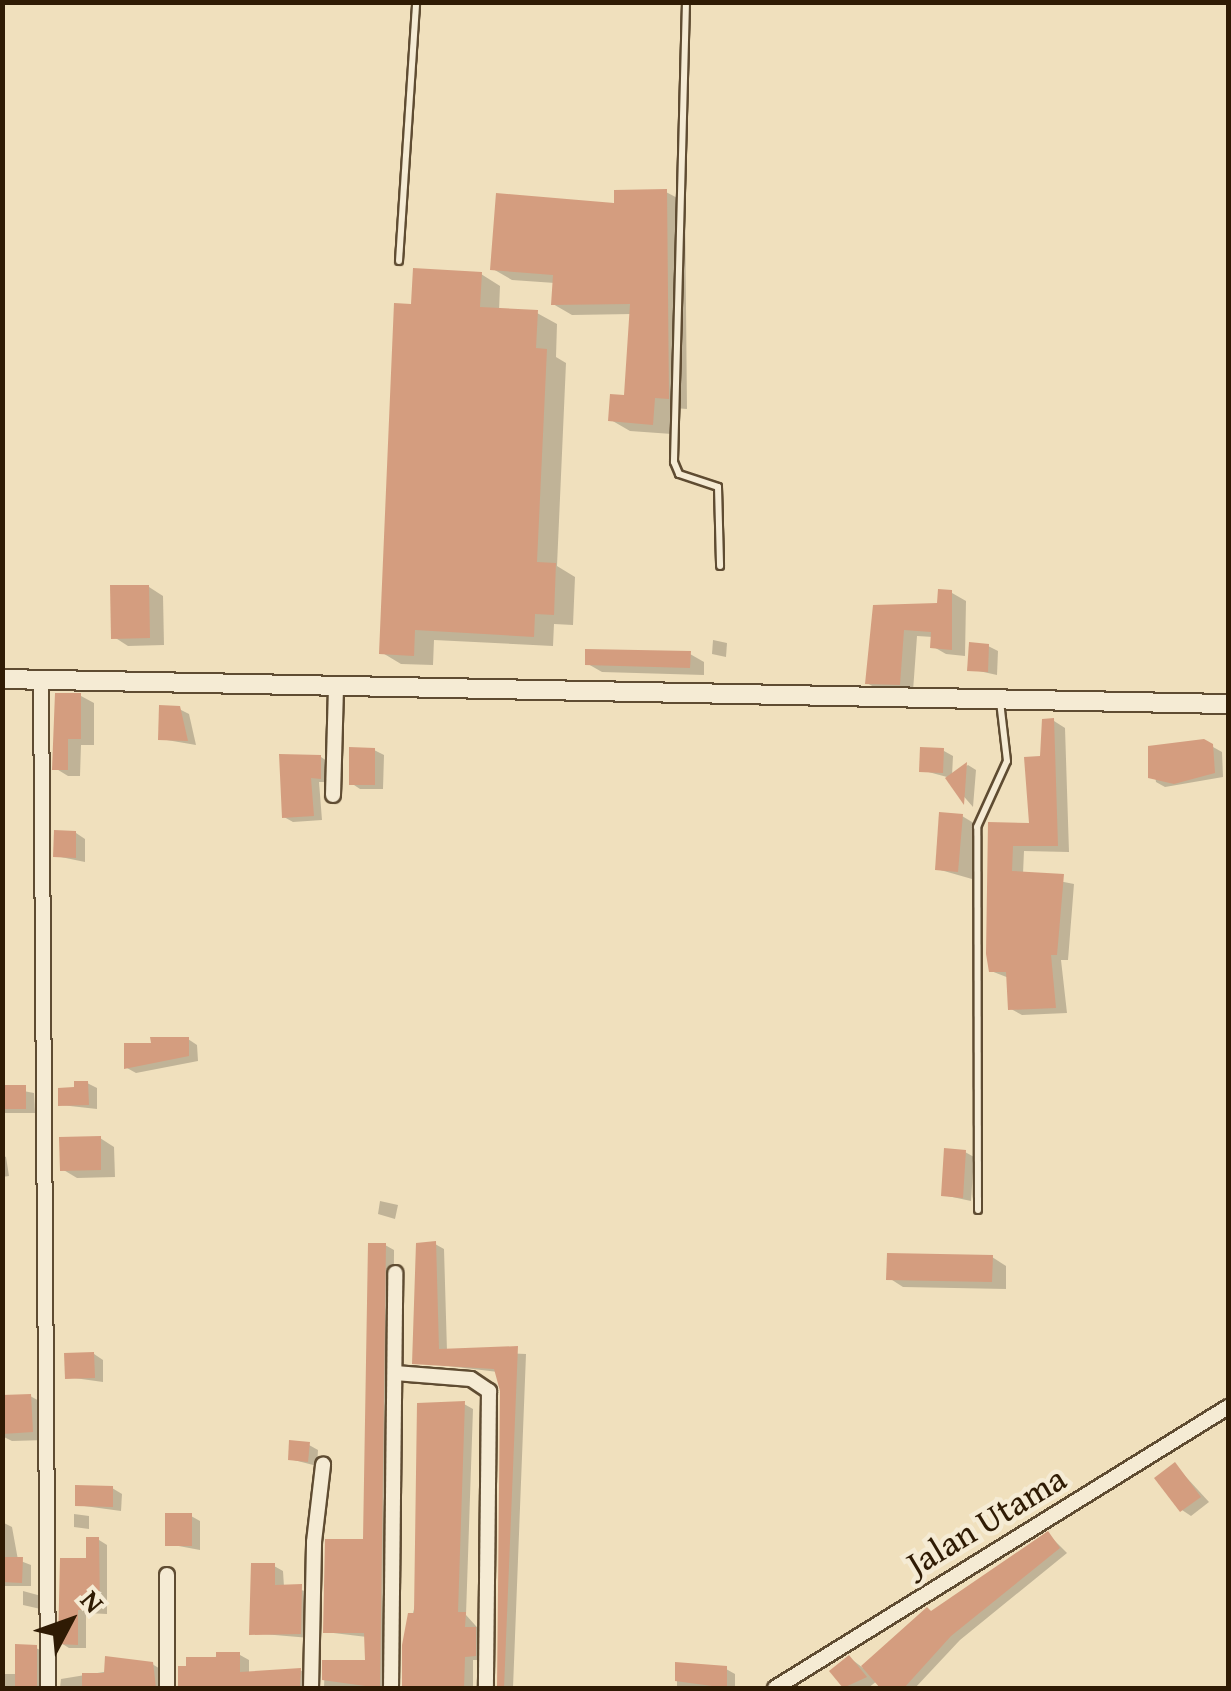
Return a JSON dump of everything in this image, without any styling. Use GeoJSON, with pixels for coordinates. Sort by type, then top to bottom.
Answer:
{"type":"FeatureCollection","features":[{"type":"Feature","properties":{"kind":"street"},"geometry":{"type":"LineString","coordinates":[[2,679],[1228,704]]}},
{"type":"Feature","properties":{"kind":"street"},"geometry":{"type":"LineString","coordinates":[[42,680],[48,1688]]}},
{"type":"Feature","properties":{"kind":"street"},"geometry":{"type":"LineString","coordinates":[[334,795],[336,686]]}},
{"type":"Feature","properties":{"kind":"street"},"geometry":{"type":"LineString","coordinates":[[391,1688],[395,1273]]}},
{"type":"Feature","properties":{"kind":"street"},"geometry":{"type":"LineString","coordinates":[[394,1374],[472,1379],[489,1391],[486,1688]]}},
{"type":"Feature","properties":{"kind":"street","name":"Jalan Utama"},"geometry":{"type":"LineString","coordinates":[[776,1688],[1228,1406]]}},
{"type":"Feature","properties":{"kind":"street"},"geometry":{"type":"LineString","coordinates":[[311,1688],[314,1542],[323,1465]]}},
{"type":"Feature","properties":{"kind":"street"},"geometry":{"type":"LineString","coordinates":[[167,1575],[168,1688]]}},
{"type":"Feature","properties":{"kind":"lane"},"geometry":{"type":"LineString","coordinates":[[398,261],[416,2]]}},
{"type":"Feature","properties":{"kind":"lane"},"geometry":{"type":"LineString","coordinates":[[686,2],[674,462],[680,474],[718,486],[720,566]]}},
{"type":"Feature","properties":{"kind":"lane"},"geometry":{"type":"LineString","coordinates":[[978,1210],[978,827],[1007,761],[1000,700]]}},
{"type":"Feature","properties":{"kind":"building"},"geometry":{"type":"Polygon","coordinates":[[[667,189],[669,399],[655,398],[653,425],[608,421],[610,394],[624,395],[630,304],[551,305],[553,275],[490,270],[496,193],[614,203],[614,190],[667,189]]]}},
{"type":"Feature","properties":{"kind":"building"},"geometry":{"type":"Polygon","coordinates":[[[413,268],[482,272],[480,307],[538,310],[536,348],[547,349],[537,562],[556,563],[554,615],[535,614],[534,637],[415,630],[414,656],[379,654],[394,303],[411,304],[413,268]]]}},
{"type":"Feature","properties":{"kind":"building"},"geometry":{"type":"Polygon","coordinates":[[[110,585],[149,585],[150,638],[111,639],[110,585]]]}},
{"type":"Feature","properties":{"kind":"building"},"geometry":{"type":"Polygon","coordinates":[[[938,589],[952,590],[952,650],[930,648],[931,632],[904,630],[900,685],[865,684],[873,605],[937,603],[938,589]]]}},
{"type":"Feature","properties":{"kind":"building"},"geometry":{"type":"Polygon","coordinates":[[[969,642],[989,644],[988,672],[967,671],[969,642]]]}},
{"type":"Feature","properties":{"kind":"building"},"geometry":{"type":"Polygon","coordinates":[[[585,649],[691,651],[690,668],[585,665],[585,649]]]}},
{"type":"Feature","properties":{"kind":"building"},"geometry":{"type":"Polygon","coordinates":[[[55,693],[81,693],[81,739],[68,739],[68,770],[52,770],[55,693]]]}},
{"type":"Feature","properties":{"kind":"building"},"geometry":{"type":"Polygon","coordinates":[[[159,705],[180,706],[188,741],[158,740],[159,705]]]}},
{"type":"Feature","properties":{"kind":"building"},"geometry":{"type":"Polygon","coordinates":[[[1054,718],[1058,846],[1013,846],[1012,871],[1064,874],[1057,955],[1051,955],[1056,1008],[1008,1010],[1006,972],[989,972],[986,954],[988,822],[1029,823],[1024,757],[1040,756],[1042,719],[1054,718]]]}},
{"type":"Feature","properties":{"kind":"building"},"geometry":{"type":"Polygon","coordinates":[[[1204,739],[1213,744],[1215,773],[1174,784],[1148,778],[1148,746],[1204,739]]]}},
{"type":"Feature","properties":{"kind":"building"},"geometry":{"type":"Polygon","coordinates":[[[349,747],[375,748],[375,785],[349,785],[349,747]]]}},
{"type":"Feature","properties":{"kind":"building"},"geometry":{"type":"Polygon","coordinates":[[[920,747],[944,748],[943,773],[919,772],[920,747]]]}},
{"type":"Feature","properties":{"kind":"building"},"geometry":{"type":"Polygon","coordinates":[[[279,754],[321,755],[321,779],[311,778],[314,816],[282,818],[279,754]]]}},
{"type":"Feature","properties":{"kind":"building"},"geometry":{"type":"Polygon","coordinates":[[[967,762],[964,805],[945,778],[967,762]]]}},
{"type":"Feature","properties":{"kind":"building"},"geometry":{"type":"Polygon","coordinates":[[[939,812],[963,814],[958,872],[935,870],[939,812]]]}},
{"type":"Feature","properties":{"kind":"building"},"geometry":{"type":"Polygon","coordinates":[[[54,830],[76,831],[76,858],[53,857],[54,830]]]}},
{"type":"Feature","properties":{"kind":"building"},"geometry":{"type":"Polygon","coordinates":[[[150,1037],[189,1037],[189,1056],[124,1069],[124,1043],[151,1043],[150,1037]]]}},
{"type":"Feature","properties":{"kind":"building"},"geometry":{"type":"Polygon","coordinates":[[[74,1081],[88,1081],[89,1105],[58,1106],[58,1088],[74,1087],[74,1081]]]}},
{"type":"Feature","properties":{"kind":"building"},"geometry":{"type":"Polygon","coordinates":[[[2,1085],[26,1085],[26,1109],[2,1109],[2,1085]]]}},
{"type":"Feature","properties":{"kind":"building"},"geometry":{"type":"Polygon","coordinates":[[[101,1136],[101,1170],[60,1171],[59,1137],[101,1136]]]}},
{"type":"Feature","properties":{"kind":"building"},"geometry":{"type":"Polygon","coordinates":[[[944,1148],[966,1150],[963,1198],[941,1196],[944,1148]]]}},
{"type":"Feature","properties":{"kind":"building"},"geometry":{"type":"Polygon","coordinates":[[[436,1241],[439,1349],[518,1346],[504,1688],[497,1688],[500,1391],[494,1369],[412,1364],[416,1243],[436,1241]]]}},
{"type":"Feature","properties":{"kind":"building"},"geometry":{"type":"Polygon","coordinates":[[[368,1243],[386,1243],[380,1688],[322,1680],[322,1660],[365,1660],[364,1633],[323,1633],[325,1539],[363,1539],[368,1243]]]}},
{"type":"Feature","properties":{"kind":"building"},"geometry":{"type":"Polygon","coordinates":[[[887,1253],[993,1255],[992,1282],[886,1280],[887,1253]]]}},
{"type":"Feature","properties":{"kind":"building"},"geometry":{"type":"Polygon","coordinates":[[[94,1352],[95,1378],[65,1379],[64,1353],[94,1352]]]}},
{"type":"Feature","properties":{"kind":"building"},"geometry":{"type":"Polygon","coordinates":[[[31,1394],[33,1432],[2,1434],[2,1395],[31,1394]]]}},
{"type":"Feature","properties":{"kind":"building"},"geometry":{"type":"Polygon","coordinates":[[[465,1401],[458,1612],[466,1612],[465,1627],[476,1627],[476,1656],[465,1657],[464,1688],[402,1688],[402,1645],[408,1613],[414,1613],[417,1403],[465,1401]]]}},
{"type":"Feature","properties":{"kind":"building"},"geometry":{"type":"Polygon","coordinates":[[[289,1440],[310,1442],[308,1462],[288,1460],[289,1440]]]}},
{"type":"Feature","properties":{"kind":"building"},"geometry":{"type":"Polygon","coordinates":[[[1175,1462],[1201,1497],[1180,1512],[1154,1478],[1175,1462]]]}},
{"type":"Feature","properties":{"kind":"building"},"geometry":{"type":"Polygon","coordinates":[[[75,1485],[113,1486],[113,1507],[75,1506],[75,1485]]]}},
{"type":"Feature","properties":{"kind":"building"},"geometry":{"type":"Polygon","coordinates":[[[165,1513],[192,1513],[192,1546],[165,1546],[165,1513]]]}},
{"type":"Feature","properties":{"kind":"building"},"geometry":{"type":"Polygon","coordinates":[[[1048,1531],[1060,1548],[951,1636],[904,1688],[880,1688],[861,1666],[927,1607],[931,1611],[1048,1531]]]}},
{"type":"Feature","properties":{"kind":"building"},"geometry":{"type":"Polygon","coordinates":[[[86,1537],[99,1537],[100,1610],[78,1610],[78,1645],[58,1644],[60,1558],[86,1558],[86,1537]]]}},
{"type":"Feature","properties":{"kind":"building"},"geometry":{"type":"Polygon","coordinates":[[[2,1557],[23,1557],[22,1583],[2,1582],[2,1557]]]}},
{"type":"Feature","properties":{"kind":"building"},"geometry":{"type":"Polygon","coordinates":[[[251,1563],[275,1563],[275,1585],[302,1584],[301,1634],[249,1635],[251,1563]]]}},
{"type":"Feature","properties":{"kind":"building"},"geometry":{"type":"Polygon","coordinates":[[[15,1644],[37,1645],[37,1688],[15,1688],[15,1644]]]}},
{"type":"Feature","properties":{"kind":"building"},"geometry":{"type":"Polygon","coordinates":[[[216,1652],[240,1652],[240,1672],[301,1668],[300,1686],[178,1688],[178,1666],[186,1666],[186,1657],[216,1657],[216,1652]]]}},
{"type":"Feature","properties":{"kind":"building"},"geometry":{"type":"Polygon","coordinates":[[[849,1655],[867,1677],[843,1688],[829,1671],[849,1655]]]}},
{"type":"Feature","properties":{"kind":"building"},"geometry":{"type":"Polygon","coordinates":[[[105,1656],[153,1662],[156,1688],[82,1688],[82,1673],[104,1673],[105,1656]]]}},
{"type":"Feature","properties":{"kind":"building"},"geometry":{"type":"Polygon","coordinates":[[[675,1662],[727,1666],[727,1688],[675,1681],[675,1662]]]}}]}
